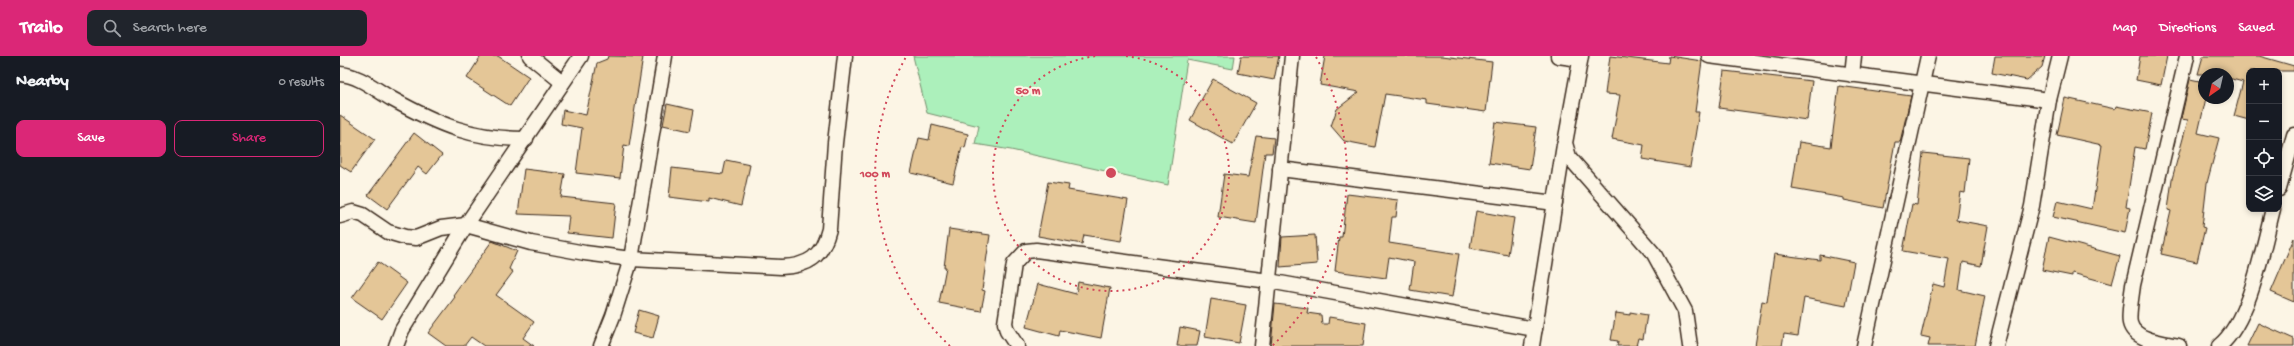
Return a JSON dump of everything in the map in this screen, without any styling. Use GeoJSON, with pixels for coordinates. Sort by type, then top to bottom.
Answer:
{"type":"FeatureCollection","features":[{"type":"Feature","properties":{"kind":"street"},"geometry":{"type":"LineString","coordinates":[[530,56],[562,82]]}},
{"type":"Feature","properties":{"kind":"street"},"geometry":{"type":"LineString","coordinates":[[396,346],[402,330],[466,225],[526,139],[562,82],[581,56]]}},
{"type":"Feature","properties":{"kind":"street"},"geometry":{"type":"LineString","coordinates":[[601,346],[613,316],[631,259],[665,56]]}},
{"type":"Feature","properties":{"kind":"street"},"geometry":{"type":"LineString","coordinates":[[340,216],[353,212],[363,215],[388,232],[405,237],[416,238],[441,228],[466,225],[531,243],[631,259],[781,268],[800,266],[815,256],[826,242],[829,229],[836,130],[845,56]]}},
{"type":"Feature","properties":{"kind":"street"},"geometry":{"type":"LineString","coordinates":[[1262,346],[1292,56]]}},
{"type":"Feature","properties":{"kind":"street"},"geometry":{"type":"LineString","coordinates":[[1532,346],[1580,58],[1558,56]]}},
{"type":"Feature","properties":{"kind":"street"},"geometry":{"type":"LineString","coordinates":[[1709,56],[2049,100]]}},
{"type":"Feature","properties":{"kind":"street"},"geometry":{"type":"LineString","coordinates":[[1852,75],[1854,56]]}},
{"type":"Feature","properties":{"kind":"street"},"geometry":{"type":"LineString","coordinates":[[1864,346],[1928,56]]}},
{"type":"Feature","properties":{"kind":"street"},"geometry":{"type":"LineString","coordinates":[[1996,346],[2032,206],[2049,100],[2060,56]]}},
{"type":"Feature","properties":{"kind":"street"},"geometry":{"type":"LineString","coordinates":[[2179,346],[2147,338],[2136,333],[2130,323],[2133,285],[2187,56]]}},
{"type":"Feature","properties":{"kind":"street"},"geometry":{"type":"LineString","coordinates":[[340,74],[358,78],[437,123],[468,133],[500,139],[526,139]]}},
{"type":"Feature","properties":{"kind":"street"},"geometry":{"type":"LineString","coordinates":[[2282,178],[2294,135]]}},
{"type":"Feature","properties":{"kind":"street"},"geometry":{"type":"LineString","coordinates":[[1565,143],[1569,157],[1576,166],[1654,254],[1685,311],[1690,346]]}},
{"type":"Feature","properties":{"kind":"street"},"geometry":{"type":"LineString","coordinates":[[1280,169],[1555,203]]}},
{"type":"Feature","properties":{"kind":"street"},"geometry":{"type":"LineString","coordinates":[[2219,346],[2225,341],[2236,325],[2249,297],[2272,212]]}},
{"type":"Feature","properties":{"kind":"street"},"geometry":{"type":"LineString","coordinates":[[1017,346],[1007,331],[1005,323],[1014,264],[1026,251],[1036,250],[1269,281],[1535,329]]}},
{"type":"Feature","properties":{"kind":"green space"},"geometry":{"type":"Polygon","coordinates":[[[913,56],[1235,56],[1233,69],[1187,60],[1168,185],[1011,150],[975,144],[979,126],[927,113],[913,56]]]}},
{"type":"Feature","properties":{"kind":"building"},"geometry":{"type":"Polygon","coordinates":[[[481,56],[498,56],[529,77],[510,106],[467,78],[481,56]]]}},
{"type":"Feature","properties":{"kind":"building"},"geometry":{"type":"Polygon","coordinates":[[[608,56],[643,57],[629,146],[624,145],[620,178],[576,173],[582,128],[561,124],[563,110],[586,115],[597,63],[607,59],[608,56]]]}},
{"type":"Feature","properties":{"kind":"building"},"geometry":{"type":"Polygon","coordinates":[[[1241,56],[1279,56],[1274,80],[1238,73],[1241,56]]]}},
{"type":"Feature","properties":{"kind":"building"},"geometry":{"type":"Polygon","coordinates":[[[1325,56],[1442,56],[1492,62],[1486,112],[1427,104],[1427,100],[1385,94],[1375,147],[1344,141],[1331,126],[1337,109],[1359,92],[1320,85],[1325,56]]]}},
{"type":"Feature","properties":{"kind":"building"},"geometry":{"type":"Polygon","coordinates":[[[1610,56],[1668,63],[1669,56],[1702,61],[1695,112],[1699,112],[1690,167],[1642,159],[1644,145],[1612,139],[1620,95],[1605,94],[1610,56]]]}},
{"type":"Feature","properties":{"kind":"building"},"geometry":{"type":"Polygon","coordinates":[[[1995,56],[2045,56],[2042,67],[2027,80],[1992,73],[1995,56]]]}},
{"type":"Feature","properties":{"kind":"building"},"geometry":{"type":"Polygon","coordinates":[[[2140,56],[2167,56],[2161,85],[2136,80],[2140,56]]]}},
{"type":"Feature","properties":{"kind":"building"},"geometry":{"type":"Polygon","coordinates":[[[2203,56],[2259,56],[2294,66],[2294,71],[2282,71],[2282,68],[2246,68],[2246,119],[2234,116],[2243,82],[2234,80],[2234,68],[2200,68],[2203,56]]]}},
{"type":"Feature","properties":{"kind":"building"},"geometry":{"type":"Polygon","coordinates":[[[1724,71],[1812,81],[1807,120],[1719,108],[1724,71]]]}},
{"type":"Feature","properties":{"kind":"building"},"geometry":{"type":"Polygon","coordinates":[[[1213,79],[1256,103],[1233,144],[1190,120],[1213,79]]]}},
{"type":"Feature","properties":{"kind":"building"},"geometry":{"type":"Polygon","coordinates":[[[2190,79],[2198,81],[2198,104],[2205,104],[2198,133],[2219,138],[2207,183],[2202,227],[2205,228],[2197,262],[2161,254],[2171,211],[2168,210],[2172,179],[2188,120],[2181,119],[2190,79]]]}},
{"type":"Feature","properties":{"kind":"building"},"geometry":{"type":"Polygon","coordinates":[[[1839,86],[1911,96],[1900,142],[1895,142],[1883,208],[1844,200],[1844,198],[1792,189],[1799,142],[1831,147],[1839,86]]]}},
{"type":"Feature","properties":{"kind":"building"},"geometry":{"type":"Polygon","coordinates":[[[2065,98],[2115,109],[2116,106],[2152,113],[2145,149],[2135,147],[2126,207],[2130,208],[2125,233],[2053,217],[2057,201],[2092,209],[2102,145],[2057,135],[2065,98]]]}},
{"type":"Feature","properties":{"kind":"building"},"geometry":{"type":"Polygon","coordinates":[[[667,104],[694,110],[690,131],[663,125],[667,104]]]}},
{"type":"Feature","properties":{"kind":"building"},"geometry":{"type":"Polygon","coordinates":[[[340,115],[375,139],[351,172],[340,165],[340,115]]]}},
{"type":"Feature","properties":{"kind":"building"},"geometry":{"type":"Polygon","coordinates":[[[1495,122],[1536,127],[1530,169],[1489,163],[1495,122]]]}},
{"type":"Feature","properties":{"kind":"building"},"geometry":{"type":"Polygon","coordinates":[[[932,125],[968,134],[965,148],[962,147],[953,183],[911,173],[919,138],[929,140],[932,125]]]}},
{"type":"Feature","properties":{"kind":"building"},"geometry":{"type":"Polygon","coordinates":[[[414,133],[442,155],[427,174],[418,167],[387,209],[368,195],[414,133]]]}},
{"type":"Feature","properties":{"kind":"building"},"geometry":{"type":"Polygon","coordinates":[[[1256,136],[1274,138],[1272,153],[1265,153],[1256,223],[1218,217],[1224,174],[1248,177],[1256,136]]]}},
{"type":"Feature","properties":{"kind":"building"},"geometry":{"type":"Polygon","coordinates":[[[1923,153],[1969,158],[1965,193],[1960,192],[1956,220],[1988,226],[1981,266],[1963,262],[1959,290],[1985,296],[1975,346],[1928,346],[1930,338],[1921,336],[1933,284],[1944,287],[1949,259],[1903,251],[1912,204],[1917,205],[1923,153]]]}},
{"type":"Feature","properties":{"kind":"building"},"geometry":{"type":"Polygon","coordinates":[[[726,160],[750,165],[741,206],[709,198],[709,202],[669,197],[672,168],[723,174],[726,160]]]}},
{"type":"Feature","properties":{"kind":"building"},"geometry":{"type":"Polygon","coordinates":[[[524,169],[565,174],[561,197],[616,203],[612,238],[567,233],[569,216],[518,214],[524,169]]]}},
{"type":"Feature","properties":{"kind":"building"},"geometry":{"type":"Polygon","coordinates":[[[1048,182],[1069,185],[1068,190],[1128,200],[1121,241],[1084,235],[1082,244],[1038,236],[1048,182]]]}},
{"type":"Feature","properties":{"kind":"building"},"geometry":{"type":"Polygon","coordinates":[[[1347,194],[1398,200],[1396,217],[1392,217],[1389,243],[1459,254],[1452,297],[1410,290],[1414,262],[1389,257],[1386,278],[1335,271],[1339,237],[1342,237],[1347,194]]]}},
{"type":"Feature","properties":{"kind":"building"},"geometry":{"type":"Polygon","coordinates":[[[1476,211],[1514,218],[1508,255],[1470,248],[1476,211]]]}},
{"type":"Feature","properties":{"kind":"building"},"geometry":{"type":"Polygon","coordinates":[[[949,229],[990,235],[982,290],[985,291],[981,311],[939,303],[946,267],[944,267],[949,229]]]}},
{"type":"Feature","properties":{"kind":"building"},"geometry":{"type":"Polygon","coordinates":[[[1315,235],[1317,264],[1280,267],[1282,237],[1315,235]]]}},
{"type":"Feature","properties":{"kind":"building"},"geometry":{"type":"Polygon","coordinates":[[[2049,237],[2120,256],[2112,284],[2072,273],[2072,276],[2042,270],[2049,237]]]}},
{"type":"Feature","properties":{"kind":"building"},"geometry":{"type":"Polygon","coordinates":[[[2294,238],[2294,302],[2271,292],[2294,238]]]}},
{"type":"Feature","properties":{"kind":"building"},"geometry":{"type":"Polygon","coordinates":[[[492,241],[517,251],[509,269],[513,272],[496,295],[534,322],[523,338],[534,346],[484,346],[471,337],[464,346],[446,346],[428,333],[455,297],[453,295],[492,241]]]}},
{"type":"Feature","properties":{"kind":"building"},"geometry":{"type":"Polygon","coordinates":[[[1774,254],[1820,260],[1820,255],[1854,262],[1846,306],[1804,298],[1798,336],[1784,334],[1782,346],[1755,346],[1762,301],[1767,302],[1774,254]]]}},
{"type":"Feature","properties":{"kind":"building"},"geometry":{"type":"Polygon","coordinates":[[[378,262],[407,283],[382,319],[352,298],[378,262]]]}},
{"type":"Feature","properties":{"kind":"building"},"geometry":{"type":"Polygon","coordinates":[[[1078,282],[1110,288],[1101,338],[1060,330],[1059,336],[1026,327],[1038,284],[1076,294],[1078,282]]]}},
{"type":"Feature","properties":{"kind":"building"},"geometry":{"type":"Polygon","coordinates":[[[1211,299],[1246,305],[1239,343],[1205,337],[1211,299]]]}},
{"type":"Feature","properties":{"kind":"building"},"geometry":{"type":"Polygon","coordinates":[[[1275,304],[1308,308],[1307,313],[1321,315],[1322,324],[1328,324],[1329,317],[1366,323],[1363,346],[1271,346],[1275,304]]]}},
{"type":"Feature","properties":{"kind":"building"},"geometry":{"type":"Polygon","coordinates":[[[639,310],[659,316],[653,338],[633,333],[639,310]]]}},
{"type":"Feature","properties":{"kind":"building"},"geometry":{"type":"Polygon","coordinates":[[[1630,312],[1647,315],[1643,339],[1638,338],[1636,346],[1617,346],[1618,341],[1611,340],[1616,313],[1630,315],[1630,312]]]}},
{"type":"Feature","properties":{"kind":"building"},"geometry":{"type":"Polygon","coordinates":[[[2258,323],[2294,339],[2294,346],[2247,346],[2258,323]]]}},
{"type":"Feature","properties":{"kind":"building"},"geometry":{"type":"Polygon","coordinates":[[[1180,327],[1200,331],[1197,346],[1177,346],[1180,327]]]}}]}
